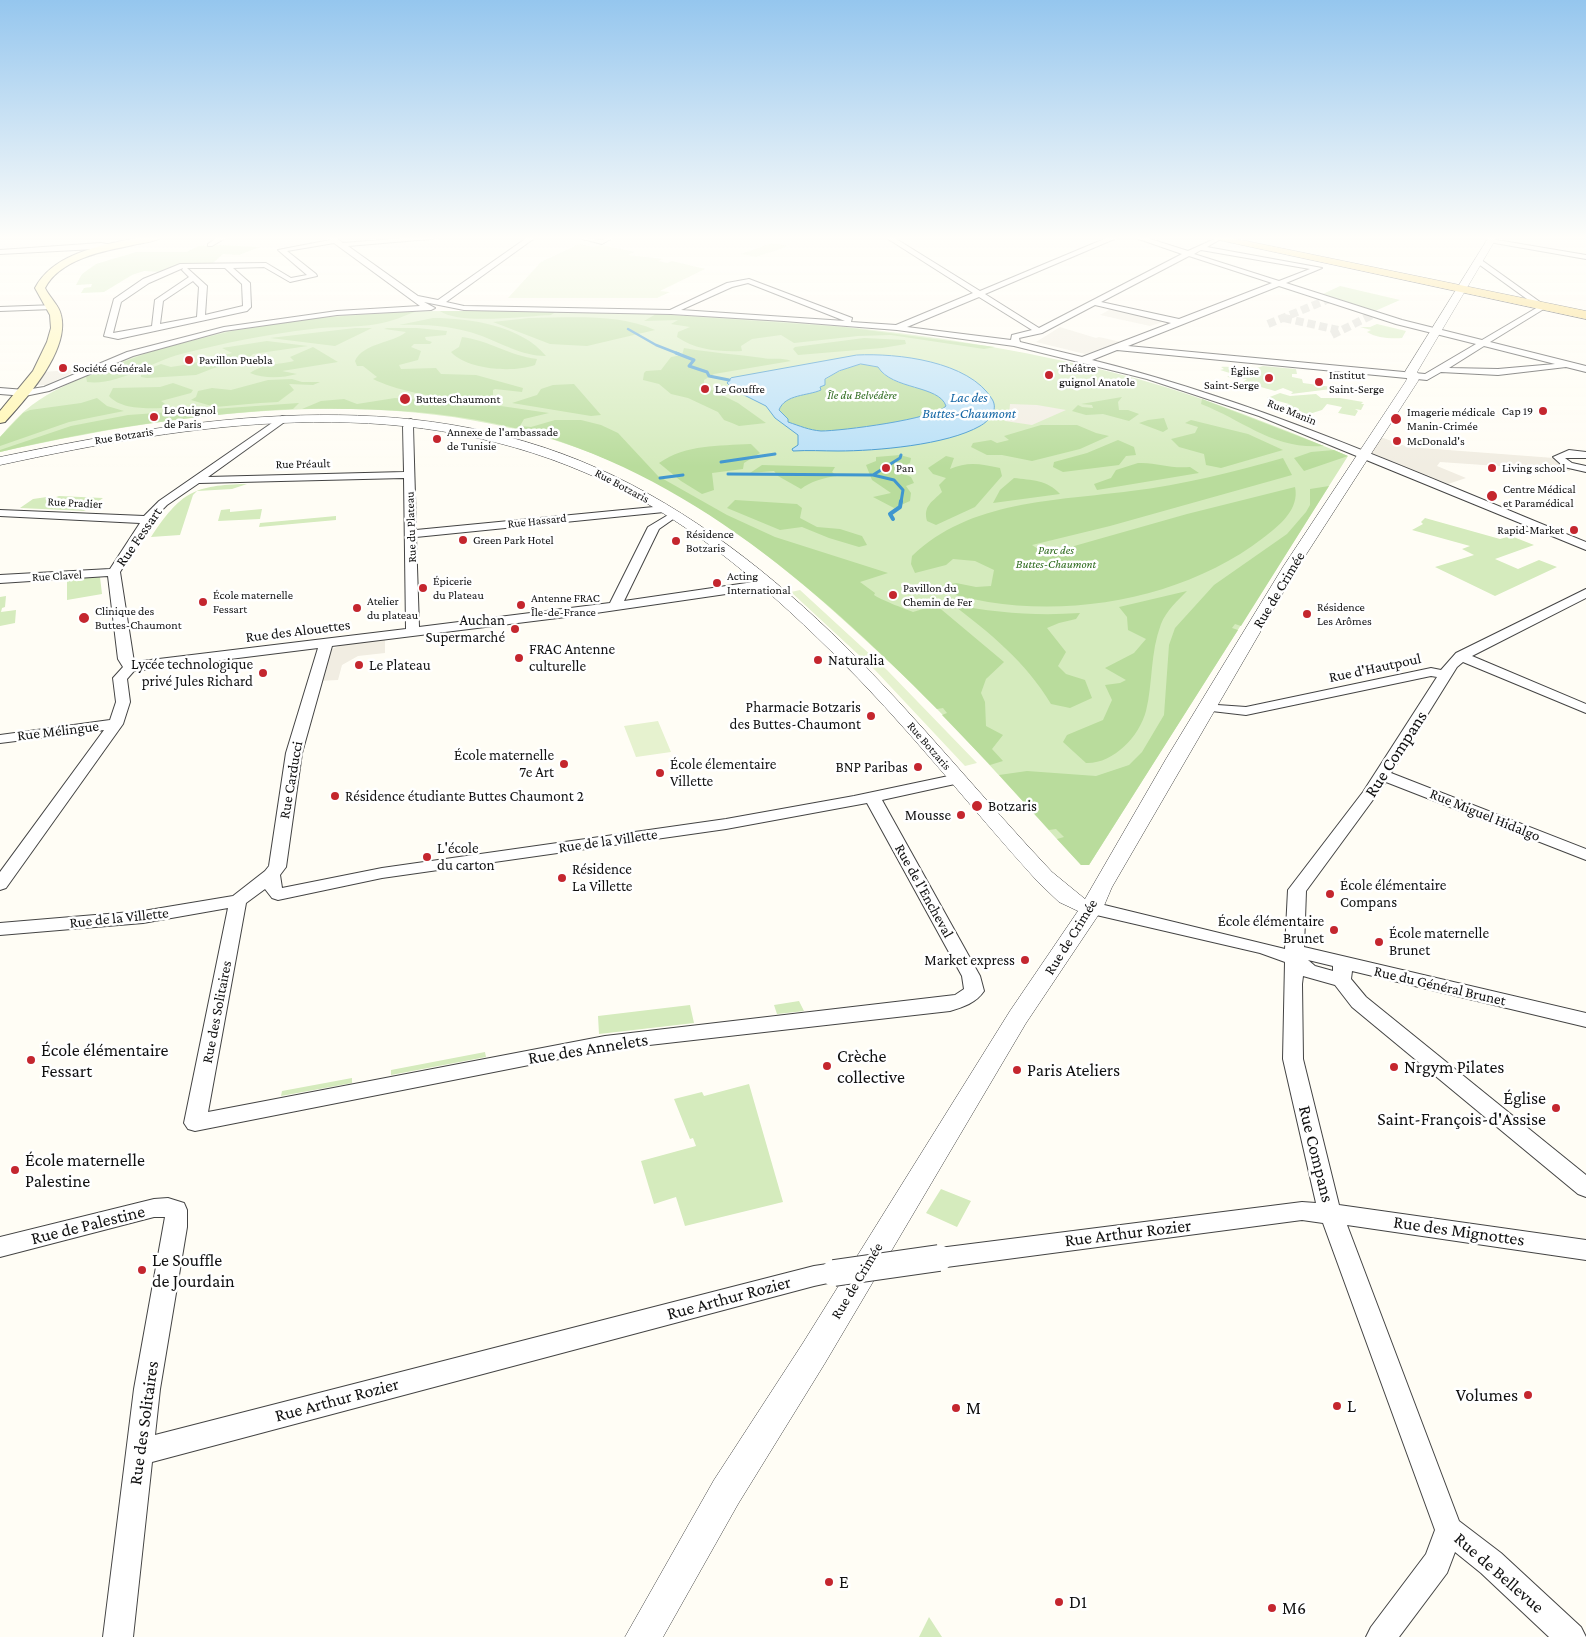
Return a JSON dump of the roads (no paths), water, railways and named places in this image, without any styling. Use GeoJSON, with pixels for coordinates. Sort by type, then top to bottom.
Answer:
{"type":"FeatureCollection","features":[{"type":"Feature","properties":{"kind":"main road"},"geometry":{"type":"LineString","coordinates":[[0,419],[25,392],[44,362],[54,338],[55,313]]}},
{"type":"Feature","properties":{"kind":"street"},"geometry":{"type":"LineString","coordinates":[[114,313],[109,336],[158,328],[224,313]]}},
{"type":"Feature","properties":{"kind":"street"},"geometry":{"type":"LineString","coordinates":[[157,313],[156,326],[158,328]]}},
{"type":"Feature","properties":{"kind":"street"},"geometry":{"type":"LineString","coordinates":[[201,313],[201,316],[204,318]]}},
{"type":"Feature","properties":{"kind":"street","name":"Rue Manin"},"geometry":{"type":"LineString","coordinates":[[0,391],[25,392],[46,389],[130,354],[224,329],[326,313]]}},
{"type":"Feature","properties":{"kind":"street","name":"Rue Manin"},"geometry":{"type":"LineString","coordinates":[[691,313],[897,328],[1015,342],[1222,400],[1362,454],[1586,546]]}},
{"type":"Feature","properties":{"kind":"street"},"geometry":{"type":"LineString","coordinates":[[834,313],[849,319],[846,324]]}},
{"type":"Feature","properties":{"kind":"street"},"geometry":{"type":"LineString","coordinates":[[897,328],[932,313]]}},
{"type":"Feature","properties":{"kind":"street"},"geometry":{"type":"LineString","coordinates":[[1010,313],[1039,331]]}},
{"type":"Feature","properties":{"kind":"street"},"geometry":{"type":"LineString","coordinates":[[1015,342],[1037,336],[1039,331],[1074,313]]}},
{"type":"Feature","properties":{"kind":"street"},"geometry":{"type":"LineString","coordinates":[[1141,313],[1180,322]]}},
{"type":"Feature","properties":{"kind":"street"},"geometry":{"type":"LineString","coordinates":[[1083,360],[1202,313]]}},
{"type":"Feature","properties":{"kind":"street"},"geometry":{"type":"LineString","coordinates":[[1373,313],[1399,322],[1586,370]]}},
{"type":"Feature","properties":{"kind":"street","name":"Rue de Crimée"},"geometry":{"type":"LineString","coordinates":[[643,1637],[726,1492],[814,1353],[1008,1034],[1092,908],[1101,887],[1208,706],[1362,454],[1414,376],[1411,372],[1447,313]]}},
{"type":"Feature","properties":{"kind":"street"},"geometry":{"type":"LineString","coordinates":[[1116,347],[1430,377],[1486,343],[1527,313]]}},
{"type":"Feature","properties":{"kind":"street"},"geometry":{"type":"LineString","coordinates":[[1443,370],[1498,372],[1586,362]]}},
{"type":"Feature","properties":{"kind":"street","name":"Rue Botzaris"},"geometry":{"type":"LineString","coordinates":[[0,462],[131,435],[212,424],[285,418],[354,418],[411,422],[483,433],[550,453],[594,471],[668,512],[728,553],[767,584],[839,650],[910,724],[1036,868],[1074,902],[1092,908]]}},
{"type":"Feature","properties":{"kind":"street","name":"Rue Fessart"},"geometry":{"type":"LineString","coordinates":[[130,667],[125,659],[114,572],[148,520],[163,503],[285,418]]}},
{"type":"Feature","properties":{"kind":"street","name":"Rue du Plateau"},"geometry":{"type":"LineString","coordinates":[[411,422],[408,426],[413,633]]}},
{"type":"Feature","properties":{"kind":"street"},"geometry":{"type":"LineString","coordinates":[[1586,454],[1569,453],[1558,457],[1568,465],[1586,469]]}},
{"type":"Feature","properties":{"kind":"street","name":"Rue Préault"},"geometry":{"type":"LineString","coordinates":[[197,480],[409,475]]}},
{"type":"Feature","properties":{"kind":"street","name":"Rue Pradier"},"geometry":{"type":"LineString","coordinates":[[0,512],[148,520]]}},
{"type":"Feature","properties":{"kind":"street"},"geometry":{"type":"LineString","coordinates":[[615,606],[654,527],[668,512]]}},
{"type":"Feature","properties":{"kind":"street","name":"Rue Hassard"},"geometry":{"type":"LineString","coordinates":[[410,534],[668,512]]}},
{"type":"Feature","properties":{"kind":"street","name":"Rue Clavel"},"geometry":{"type":"LineString","coordinates":[[0,579],[114,572]]}},
{"type":"Feature","properties":{"kind":"street","name":"Rue des Alouettes"},"geometry":{"type":"LineString","coordinates":[[130,667],[413,633],[767,584]]}},
{"type":"Feature","properties":{"kind":"street"},"geometry":{"type":"LineString","coordinates":[[1444,675],[1461,656],[1586,593]]}},
{"type":"Feature","properties":{"kind":"street","name":"Rue Carducci"},"geometry":{"type":"LineString","coordinates":[[271,875],[278,863],[294,753],[326,644]]}},
{"type":"Feature","properties":{"kind":"street"},"geometry":{"type":"LineString","coordinates":[[1461,656],[1586,709]]}},
{"type":"Feature","properties":{"kind":"street"},"geometry":{"type":"LineString","coordinates":[[0,884],[116,724],[123,702],[120,678],[130,667]]}},
{"type":"Feature","properties":{"kind":"street","name":"Rue d'Hautpoul"},"geometry":{"type":"LineString","coordinates":[[1208,706],[1246,711],[1431,672],[1444,675]]}},
{"type":"Feature","properties":{"kind":"street","name":"Rue Compans"},"geometry":{"type":"LineString","coordinates":[[1444,675],[1383,775],[1345,829],[1297,890],[1293,1059],[1331,1214],[1449,1530]]}},
{"type":"Feature","properties":{"kind":"street","name":"Rue Mélingue"},"geometry":{"type":"LineString","coordinates":[[0,738],[116,724]]}},
{"type":"Feature","properties":{"kind":"street","name":"Rue Miguel Hidalgo"},"geometry":{"type":"LineString","coordinates":[[1383,775],[1586,855]]}},
{"type":"Feature","properties":{"kind":"street","name":"Rue de la Villette"},"geometry":{"type":"LineString","coordinates":[[271,875],[272,888],[278,894],[382,873],[627,839],[872,797],[958,779]]}},
{"type":"Feature","properties":{"kind":"street","name":"Rue de l'Encheval"},"geometry":{"type":"LineString","coordinates":[[872,797],[974,985]]}},
{"type":"Feature","properties":{"kind":"street"},"geometry":{"type":"LineString","coordinates":[[238,902],[271,875]]}},
{"type":"Feature","properties":{"kind":"street","name":"Rue de la Villette"},"geometry":{"type":"LineString","coordinates":[[0,929],[143,917],[238,902]]}},
{"type":"Feature","properties":{"kind":"street","name":"Rue des Solitaires"},"geometry":{"type":"LineString","coordinates":[[195,1123],[238,902]]}},
{"type":"Feature","properties":{"kind":"street","name":"Rue du Général Brunet"},"geometry":{"type":"LineString","coordinates":[[1092,908],[1262,948],[1294,958],[1308,971],[1342,972],[1586,1020]]}},
{"type":"Feature","properties":{"kind":"street"},"geometry":{"type":"LineString","coordinates":[[1342,972],[1351,994],[1359,1002],[1586,1188]]}},
{"type":"Feature","properties":{"kind":"street","name":"Rue des Annelets"},"geometry":{"type":"LineString","coordinates":[[195,1123],[605,1043],[950,1004],[970,996],[974,985]]}},
{"type":"Feature","properties":{"kind":"street","name":"Rue de Palestine"},"geometry":{"type":"LineString","coordinates":[[0,1247],[154,1208],[168,1207],[176,1210]]}},
{"type":"Feature","properties":{"kind":"street","name":"Rue des Solitaires"},"geometry":{"type":"LineString","coordinates":[[118,1637],[147,1389],[176,1227],[176,1210]]}},
{"type":"Feature","properties":{"kind":"street","name":"Rue Arthur Rozier"},"geometry":{"type":"LineString","coordinates":[[139,1452],[814,1276],[1302,1211],[1331,1214]]}},
{"type":"Feature","properties":{"kind":"street","name":"Rue des Mignottes"},"geometry":{"type":"LineString","coordinates":[[1331,1214],[1586,1250]]}},
{"type":"Feature","properties":{"kind":"street"},"geometry":{"type":"LineString","coordinates":[[1381,1637],[1437,1563],[1449,1530]]}},
{"type":"Feature","properties":{"kind":"street","name":"Rue de Bellevue"},"geometry":{"type":"LineString","coordinates":[[1449,1530],[1490,1563],[1571,1637]]}},
{"type":"Feature","properties":{"kind":"water","name":"Lac des Buttes-Chaumont"},"geometry":{"type":"Polygon","coordinates":[[[857,355],[911,358],[950,368],[967,376],[981,386],[992,399],[994,411],[987,421],[966,433],[911,446],[872,450],[793,451],[792,449],[798,445],[798,435],[775,418],[766,406],[736,391],[727,383],[731,378],[857,355]],[[861,364],[839,371],[825,379],[825,385],[820,387],[821,390],[791,398],[779,410],[788,419],[788,422],[821,431],[866,427],[907,420],[938,411],[946,406],[942,399],[934,394],[894,380],[878,367],[861,364]]]}},
{"type":"Feature","properties":{"kind":"waterway"},"geometry":{"type":"LineString","coordinates":[[628,329],[656,345],[679,354]]}},
{"type":"Feature","properties":{"kind":"waterway"},"geometry":{"type":"LineString","coordinates":[[676,353],[694,360],[689,366],[707,372],[709,376],[729,380]]}},
{"type":"Feature","properties":{"kind":"waterway"},"geometry":{"type":"LineString","coordinates":[[721,462],[775,454]]}},
{"type":"Feature","properties":{"kind":"waterway"},"geometry":{"type":"LineString","coordinates":[[873,475],[900,458],[901,455]]}},
{"type":"Feature","properties":{"kind":"waterway"},"geometry":{"type":"LineString","coordinates":[[728,474],[873,475]]}},
{"type":"Feature","properties":{"kind":"waterway"},"geometry":{"type":"LineString","coordinates":[[660,478],[683,475]]}},
{"type":"Feature","properties":{"kind":"waterway"},"geometry":{"type":"LineString","coordinates":[[873,475],[894,480],[903,490],[901,502]]}},
{"type":"Feature","properties":{"kind":"waterway"},"geometry":{"type":"LineString","coordinates":[[893,519],[890,514],[900,507],[901,501]]}},
{"type":"Feature","properties":{"kind":"tunnel"},"geometry":{"type":"LineString","coordinates":[[1268,324],[1294,313]]}},
{"type":"Feature","properties":{"kind":"tunnel"},"geometry":{"type":"LineString","coordinates":[[1332,335],[1374,314]]}},
{"type":"Feature","properties":{"kind":"tunnel"},"geometry":{"type":"LineString","coordinates":[[1284,318],[1338,330]]}},
{"type":"Feature","properties":{"kind":"place","name":"Pavillon Puebla"},"geometry":{"type":"Point","coordinates":[189,360]}},
{"type":"Feature","properties":{"kind":"place","name":"Société Générale"},"geometry":{"type":"Point","coordinates":[63,368]}},
{"type":"Feature","properties":{"kind":"place","name":"Théâtre guignol Anatole"},"geometry":{"type":"Point","coordinates":[1049,375]}},
{"type":"Feature","properties":{"kind":"place","name":"Église Saint-Serge"},"geometry":{"type":"Point","coordinates":[1269,378]}},
{"type":"Feature","properties":{"kind":"place","name":"Institut Saint-Serge"},"geometry":{"type":"Point","coordinates":[1319,382]}},
{"type":"Feature","properties":{"kind":"place","name":"Le Gouffre"},"geometry":{"type":"Point","coordinates":[705,389]}},
{"type":"Feature","properties":{"kind":"place","name":"Buttes Chaumont"},"geometry":{"type":"Point","coordinates":[405,399]}},
{"type":"Feature","properties":{"kind":"place","name":"Cap 19"},"geometry":{"type":"Point","coordinates":[1543,411]}},
{"type":"Feature","properties":{"kind":"place","name":"Le Guignol de Paris"},"geometry":{"type":"Point","coordinates":[154,417]}},
{"type":"Feature","properties":{"kind":"place","name":"Imagerie médicale Manin-Crimée"},"geometry":{"type":"Point","coordinates":[1396,419]}},
{"type":"Feature","properties":{"kind":"place","name":"Annexe de l'ambassade de Tunisie"},"geometry":{"type":"Point","coordinates":[437,439]}},
{"type":"Feature","properties":{"kind":"place","name":"McDonald's"},"geometry":{"type":"Point","coordinates":[1397,441]}},
{"type":"Feature","properties":{"kind":"place","name":"Pan"},"geometry":{"type":"Point","coordinates":[886,468]}},
{"type":"Feature","properties":{"kind":"place","name":"Living school"},"geometry":{"type":"Point","coordinates":[1492,468]}},
{"type":"Feature","properties":{"kind":"place","name":"Centre Médical et Paramédical"},"geometry":{"type":"Point","coordinates":[1492,496]}},
{"type":"Feature","properties":{"kind":"place","name":"Rapid-Market"},"geometry":{"type":"Point","coordinates":[1574,530]}},
{"type":"Feature","properties":{"kind":"place","name":"Green Park Hotel"},"geometry":{"type":"Point","coordinates":[463,540]}},
{"type":"Feature","properties":{"kind":"place","name":"Résidence Botzaris"},"geometry":{"type":"Point","coordinates":[676,541]}},
{"type":"Feature","properties":{"kind":"place","name":"Acting International"},"geometry":{"type":"Point","coordinates":[717,583]}},
{"type":"Feature","properties":{"kind":"place","name":"Épicerie du Plateau"},"geometry":{"type":"Point","coordinates":[423,588]}},
{"type":"Feature","properties":{"kind":"place","name":"Pavillon du Chemin de Fer"},"geometry":{"type":"Point","coordinates":[893,595]}},
{"type":"Feature","properties":{"kind":"place","name":"École maternelle Fessart"},"geometry":{"type":"Point","coordinates":[203,602]}},
{"type":"Feature","properties":{"kind":"place","name":"Antenne FRAC Île-de-France"},"geometry":{"type":"Point","coordinates":[521,605]}},
{"type":"Feature","properties":{"kind":"place","name":"Atelier du plateau"},"geometry":{"type":"Point","coordinates":[357,608]}},
{"type":"Feature","properties":{"kind":"place","name":"Résidence Les Arômes"},"geometry":{"type":"Point","coordinates":[1307,614]}},
{"type":"Feature","properties":{"kind":"place","name":"Clinique des Buttes-Chaumont"},"geometry":{"type":"Point","coordinates":[84,618]}},
{"type":"Feature","properties":{"kind":"place","name":"Auchan Supermarché"},"geometry":{"type":"Point","coordinates":[515,629]}},
{"type":"Feature","properties":{"kind":"place","name":"FRAC Antenne culturelle"},"geometry":{"type":"Point","coordinates":[519,658]}},
{"type":"Feature","properties":{"kind":"place","name":"Naturalia"},"geometry":{"type":"Point","coordinates":[818,660]}},
{"type":"Feature","properties":{"kind":"place","name":"Le Plateau"},"geometry":{"type":"Point","coordinates":[359,665]}},
{"type":"Feature","properties":{"kind":"place","name":"Lycée technologique privé Jules Richard"},"geometry":{"type":"Point","coordinates":[263,673]}},
{"type":"Feature","properties":{"kind":"place","name":"Pharmacie Botzaris des Buttes-Chaumont"},"geometry":{"type":"Point","coordinates":[871,716]}},
{"type":"Feature","properties":{"kind":"place","name":"École maternelle 7e Art"},"geometry":{"type":"Point","coordinates":[564,764]}},
{"type":"Feature","properties":{"kind":"place","name":"BNP Paribas"},"geometry":{"type":"Point","coordinates":[918,767]}},
{"type":"Feature","properties":{"kind":"place","name":"École élementaire Villette"},"geometry":{"type":"Point","coordinates":[660,773]}},
{"type":"Feature","properties":{"kind":"place","name":"Résidence étudiante Buttes Chaumont 2"},"geometry":{"type":"Point","coordinates":[335,796]}},
{"type":"Feature","properties":{"kind":"place","name":"Botzaris"},"geometry":{"type":"Point","coordinates":[977,806]}},
{"type":"Feature","properties":{"kind":"place","name":"Mousse"},"geometry":{"type":"Point","coordinates":[961,815]}},
{"type":"Feature","properties":{"kind":"place","name":"L'école du carton"},"geometry":{"type":"Point","coordinates":[427,857]}},
{"type":"Feature","properties":{"kind":"place","name":"Résidence La Villette"},"geometry":{"type":"Point","coordinates":[562,878]}},
{"type":"Feature","properties":{"kind":"place","name":"École élémentaire Compans"},"geometry":{"type":"Point","coordinates":[1330,894]}},
{"type":"Feature","properties":{"kind":"place","name":"École élémentaire Brunet"},"geometry":{"type":"Point","coordinates":[1334,930]}},
{"type":"Feature","properties":{"kind":"place","name":"École maternelle Brunet"},"geometry":{"type":"Point","coordinates":[1379,942]}},
{"type":"Feature","properties":{"kind":"place","name":"Market express"},"geometry":{"type":"Point","coordinates":[1025,960]}},
{"type":"Feature","properties":{"kind":"place","name":"École élémentaire Fessart"},"geometry":{"type":"Point","coordinates":[31,1060]}},
{"type":"Feature","properties":{"kind":"place","name":"Crèche collective"},"geometry":{"type":"Point","coordinates":[827,1066]}},
{"type":"Feature","properties":{"kind":"place","name":"Nrgym Pilates"},"geometry":{"type":"Point","coordinates":[1394,1067]}},
{"type":"Feature","properties":{"kind":"place","name":"Paris Ateliers"},"geometry":{"type":"Point","coordinates":[1017,1070]}},
{"type":"Feature","properties":{"kind":"place","name":"Église Saint-François-d'Assise"},"geometry":{"type":"Point","coordinates":[1556,1108]}},
{"type":"Feature","properties":{"kind":"place","name":"École maternelle Palestine"},"geometry":{"type":"Point","coordinates":[15,1170]}},
{"type":"Feature","properties":{"kind":"place","name":"Le Souffle de Jourdain"},"geometry":{"type":"Point","coordinates":[142,1270]}},
{"type":"Feature","properties":{"kind":"place","name":"Volumes"},"geometry":{"type":"Point","coordinates":[1528,1395]}},
{"type":"Feature","properties":{"kind":"place","name":"L"},"geometry":{"type":"Point","coordinates":[1337,1406]}},
{"type":"Feature","properties":{"kind":"place","name":"M"},"geometry":{"type":"Point","coordinates":[956,1408]}},
{"type":"Feature","properties":{"kind":"place","name":"E"},"geometry":{"type":"Point","coordinates":[829,1582]}},
{"type":"Feature","properties":{"kind":"place","name":"D1"},"geometry":{"type":"Point","coordinates":[1059,1602]}},
{"type":"Feature","properties":{"kind":"place","name":"M6"},"geometry":{"type":"Point","coordinates":[1272,1608]}},
{"type":"Feature","properties":{"kind":"park label","name":"Île du Belvédère"},"geometry":{"type":"Point","coordinates":[862,395]}},
{"type":"Feature","properties":{"kind":"park label","name":"Parc des Buttes-Chaumont"},"geometry":{"type":"Point","coordinates":[1056,557]}}]}
